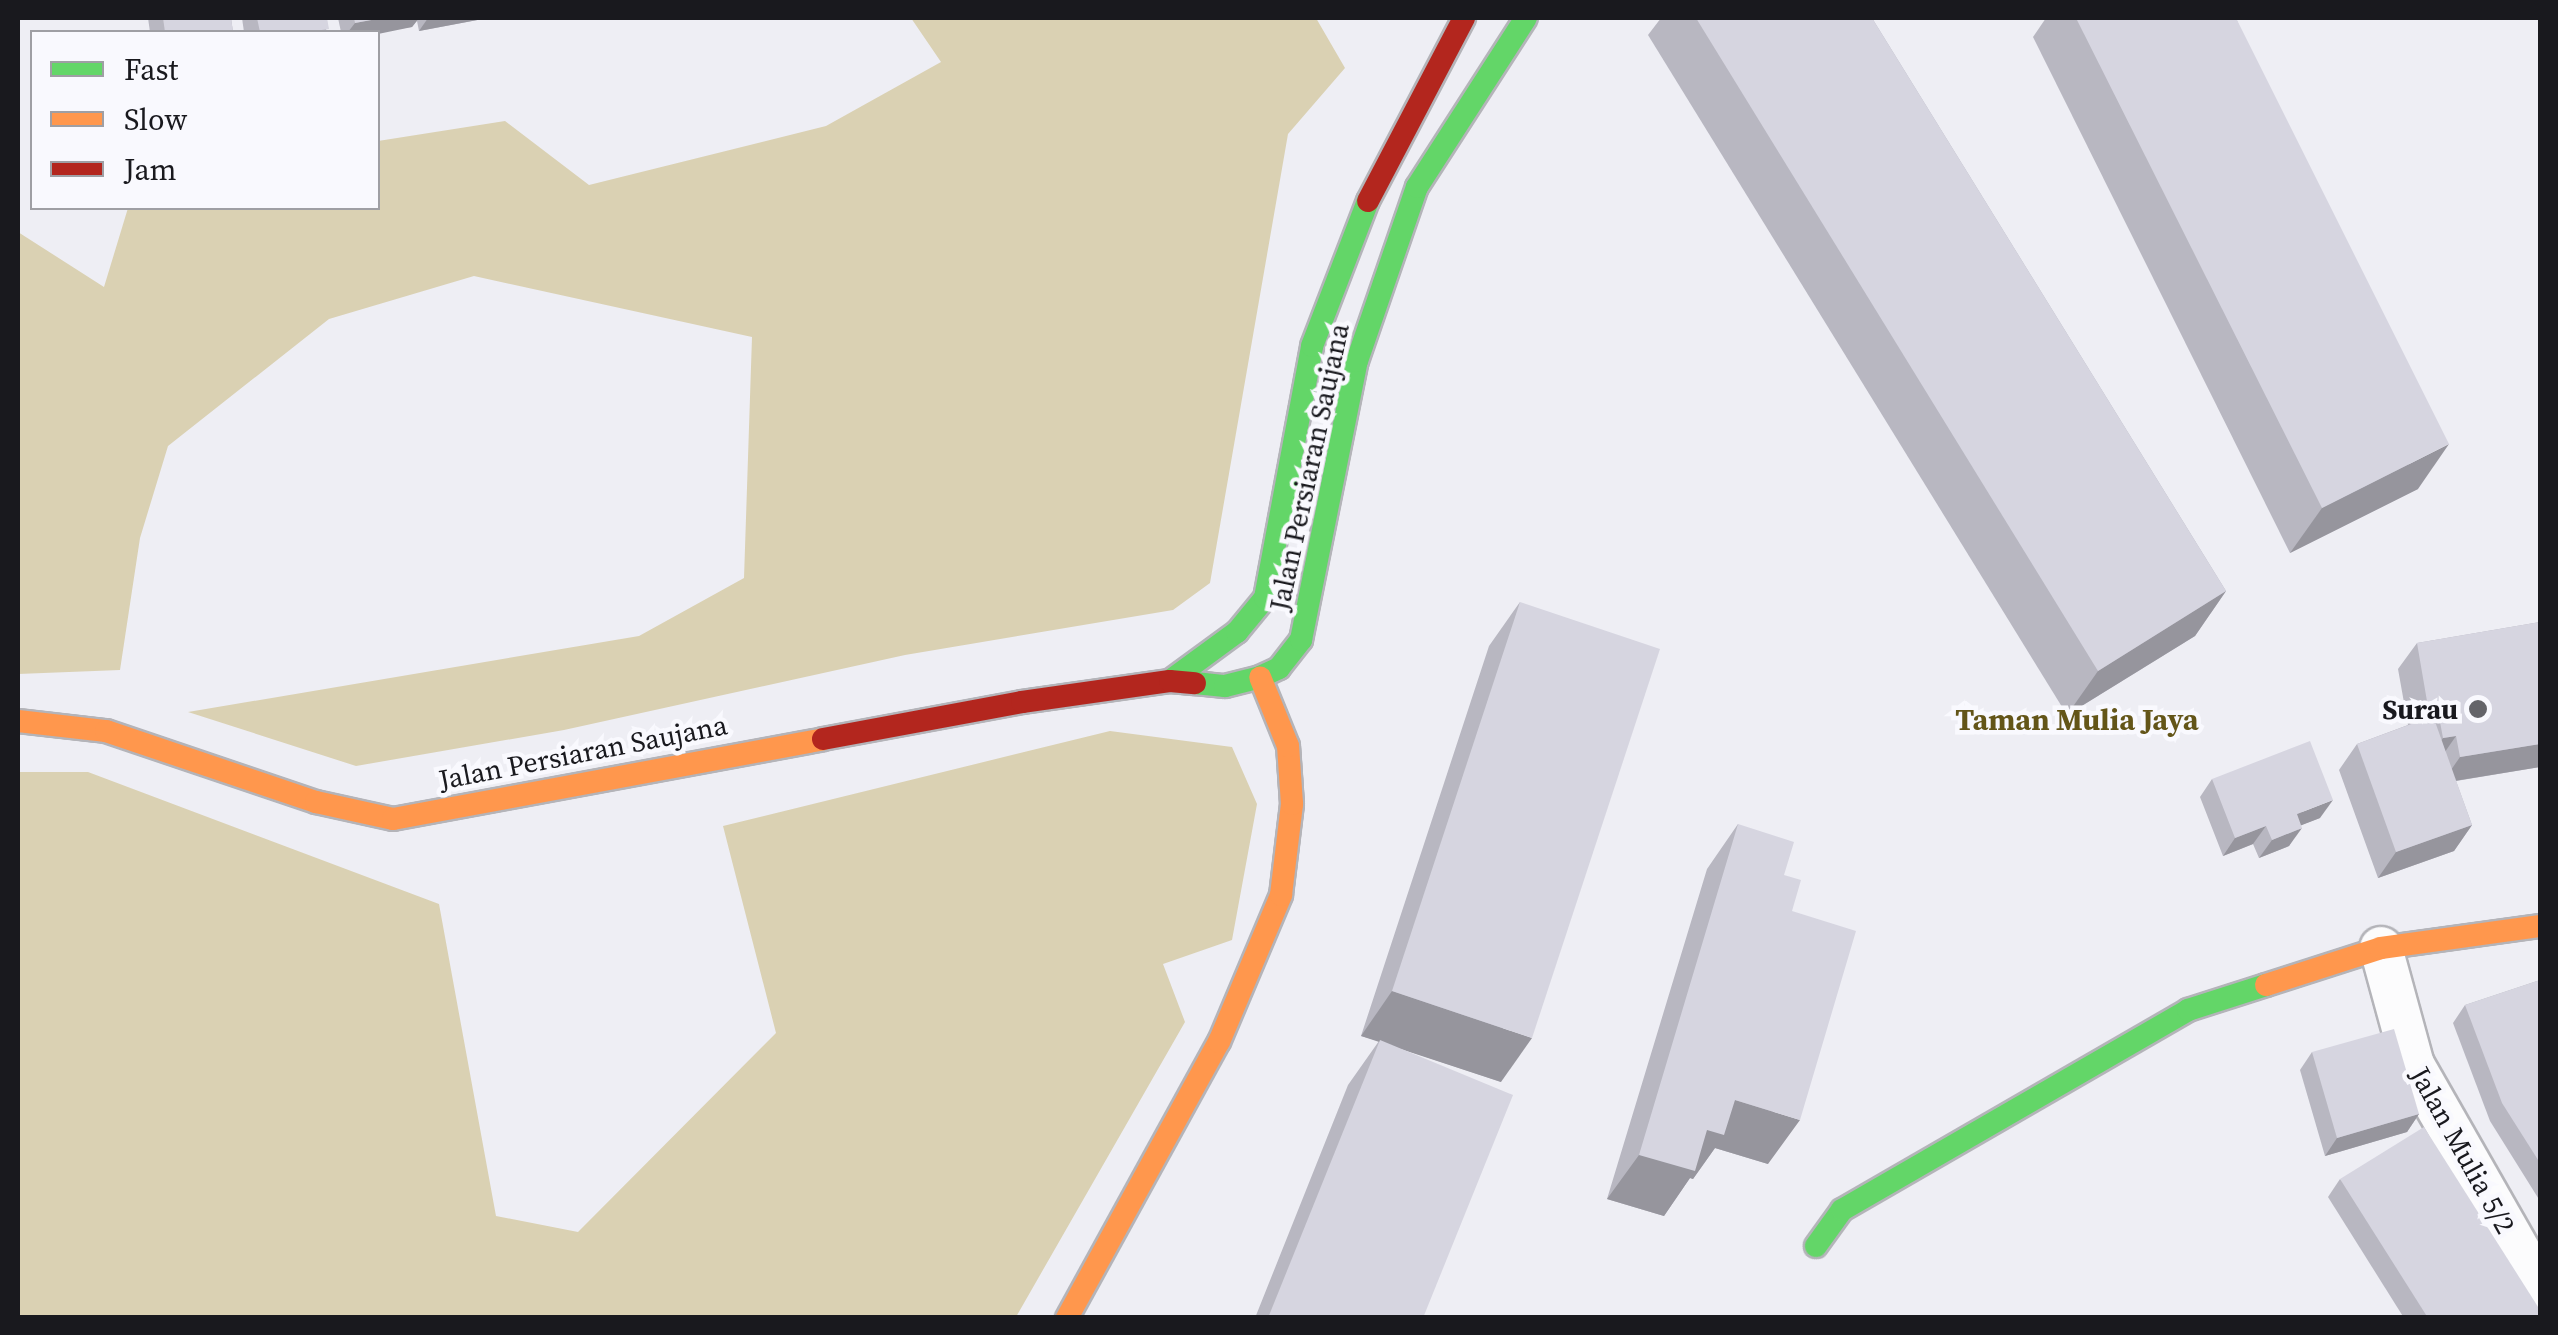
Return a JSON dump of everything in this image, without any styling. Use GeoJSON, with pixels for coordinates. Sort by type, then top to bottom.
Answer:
{"type":"FeatureCollection","features":[{"type":"Feature","properties":{"kind":"street","name":"Jalan Persiaran Saujana"},"geometry":{"type":"LineString","coordinates":[[1170,681],[1236,632],[1265,598],[1312,346],[1383,163],[1464,18]]}},
{"type":"Feature","properties":{"kind":"street","name":"Jalan Persiaran Saujana"},"geometry":{"type":"LineString","coordinates":[[18,721],[106,731],[316,802],[393,819],[896,724],[1170,681],[1225,686],[1260,678],[1278,668],[1301,640],[1357,361],[1417,187],[1526,18]]}},
{"type":"Feature","properties":{"kind":"street"},"geometry":{"type":"LineString","coordinates":[[1067,1318],[1219,1042],[1281,895],[1292,804],[1288,746],[1260,678]]}},
{"type":"Feature","properties":{"kind":"street"},"geometry":{"type":"LineString","coordinates":[[1816,1246],[1854,1203],[2188,1010],[2381,948],[2540,926]]}},
{"type":"Feature","properties":{"kind":"street","name":"Jalan Mulia 5/2"},"geometry":{"type":"LineString","coordinates":[[2381,948],[2413,1065],[2540,1288]]}},
{"type":"Feature","properties":{"kind":"shaded area"},"geometry":{"type":"Polygon","coordinates":[[[911,18],[1316,18],[1345,68],[1288,134],[1210,583],[1173,610],[905,655],[564,730],[356,766],[188,712],[639,636],[744,578],[752,337],[474,276],[329,319],[168,446],[140,538],[120,670],[18,674],[18,232],[104,287],[127,210],[380,210],[380,141],[505,121],[589,185],[826,126],[941,62],[911,18]]]}},
{"type":"Feature","properties":{"kind":"shaded area"},"geometry":{"type":"Polygon","coordinates":[[[1110,731],[1232,747],[1257,804],[1232,940],[1163,964],[1185,1022],[1016,1317],[18,1317],[18,772],[88,772],[439,904],[496,1216],[578,1232],[776,1033],[723,826],[1110,731]]]}},
{"type":"Feature","properties":{"kind":"building"},"geometry":{"type":"Polygon","coordinates":[[[163,18],[231,18],[233,30],[165,30],[163,18]]]}},
{"type":"Feature","properties":{"kind":"building"},"geometry":{"type":"Polygon","coordinates":[[[257,18],[327,18],[329,29],[322,30],[260,30],[257,18]]]}},
{"type":"Feature","properties":{"kind":"building"},"geometry":{"type":"Polygon","coordinates":[[[354,18],[382,18],[355,23],[354,18]]]}},
{"type":"Feature","properties":{"kind":"building"},"geometry":{"type":"Polygon","coordinates":[[[1696,18],[1872,18],[2226,591],[2098,671],[1696,18]]]}},
{"type":"Feature","properties":{"kind":"building"},"geometry":{"type":"Polygon","coordinates":[[[2076,18],[2236,18],[2449,444],[2322,508],[2076,18]]]}},
{"type":"Feature","properties":{"kind":"building"},"geometry":{"type":"Polygon","coordinates":[[[1520,602],[1660,649],[1532,1038],[1392,991],[1520,602]]]}},
{"type":"Feature","properties":{"kind":"building"},"geometry":{"type":"Polygon","coordinates":[[[2540,622],[2540,744],[2460,757],[2456,736],[2443,738],[2437,706],[2428,707],[2417,643],[2540,622]]]}},
{"type":"Feature","properties":{"kind":"building"},"geometry":{"type":"Polygon","coordinates":[[[2433,716],[2472,825],[2396,852],[2357,744],[2433,716]]]}},
{"type":"Feature","properties":{"kind":"building"},"geometry":{"type":"Polygon","coordinates":[[[2310,741],[2333,800],[2297,814],[2302,828],[2272,840],[2266,826],[2235,838],[2212,779],[2310,741]]]}},
{"type":"Feature","properties":{"kind":"building"},"geometry":{"type":"Polygon","coordinates":[[[1738,824],[1794,842],[1784,875],[1801,880],[1792,911],[1856,931],[1800,1120],[1735,1100],[1724,1135],[1707,1130],[1695,1171],[1639,1155],[1738,824]]]}},
{"type":"Feature","properties":{"kind":"building"},"geometry":{"type":"Polygon","coordinates":[[[2540,980],[2540,1163],[2502,1103],[2465,1005],[2540,980]]]}},
{"type":"Feature","properties":{"kind":"building"},"geometry":{"type":"Polygon","coordinates":[[[2394,1029],[2419,1114],[2337,1138],[2312,1052],[2394,1029]]]}},
{"type":"Feature","properties":{"kind":"building"},"geometry":{"type":"Polygon","coordinates":[[[1380,1040],[1513,1095],[1423,1318],[1268,1318],[1380,1040]]]}},
{"type":"Feature","properties":{"kind":"building"},"geometry":{"type":"Polygon","coordinates":[[[2424,1127],[2540,1310],[2540,1318],[2428,1318],[2340,1179],[2424,1127]]]}},
{"type":"Feature","properties":{"kind":"traffic: fast"},"geometry":{"type":"LineString","coordinates":[[1195,683],[1225,686],[1260,677],[1279,668],[1301,640],[1357,361],[1417,187],[1526,18]]}},
{"type":"Feature","properties":{"kind":"traffic: fast"},"geometry":{"type":"LineString","coordinates":[[1170,681],[1237,632],[1265,598],[1312,346],[1368,201]]}},
{"type":"Feature","properties":{"kind":"traffic: fast"},"geometry":{"type":"LineString","coordinates":[[1816,1246],[1842,1210],[2188,1010],[2266,985]]}},
{"type":"Feature","properties":{"kind":"traffic: slow"},"geometry":{"type":"LineString","coordinates":[[1067,1318],[1219,1042],[1281,895],[1292,804],[1288,746],[1260,677]]}},
{"type":"Feature","properties":{"kind":"traffic: slow"},"geometry":{"type":"LineString","coordinates":[[18,721],[106,731],[316,802],[393,819],[823,739]]}},
{"type":"Feature","properties":{"kind":"traffic: slow"},"geometry":{"type":"LineString","coordinates":[[2266,985],[2381,948],[2540,926]]}},
{"type":"Feature","properties":{"kind":"traffic: jam"},"geometry":{"type":"LineString","coordinates":[[1368,201],[1464,18]]}},
{"type":"Feature","properties":{"kind":"traffic: jam"},"geometry":{"type":"LineString","coordinates":[[823,739],[1022,702],[1170,681],[1195,683]]}},
{"type":"Feature","properties":{"kind":"place","name":"Surau"},"geometry":{"type":"Point","coordinates":[2478,709]}},
{"type":"Feature","properties":{"kind":"district","name":"Taman Mulia Jaya"},"geometry":{"type":"Point","coordinates":[2077,720]}}]}
